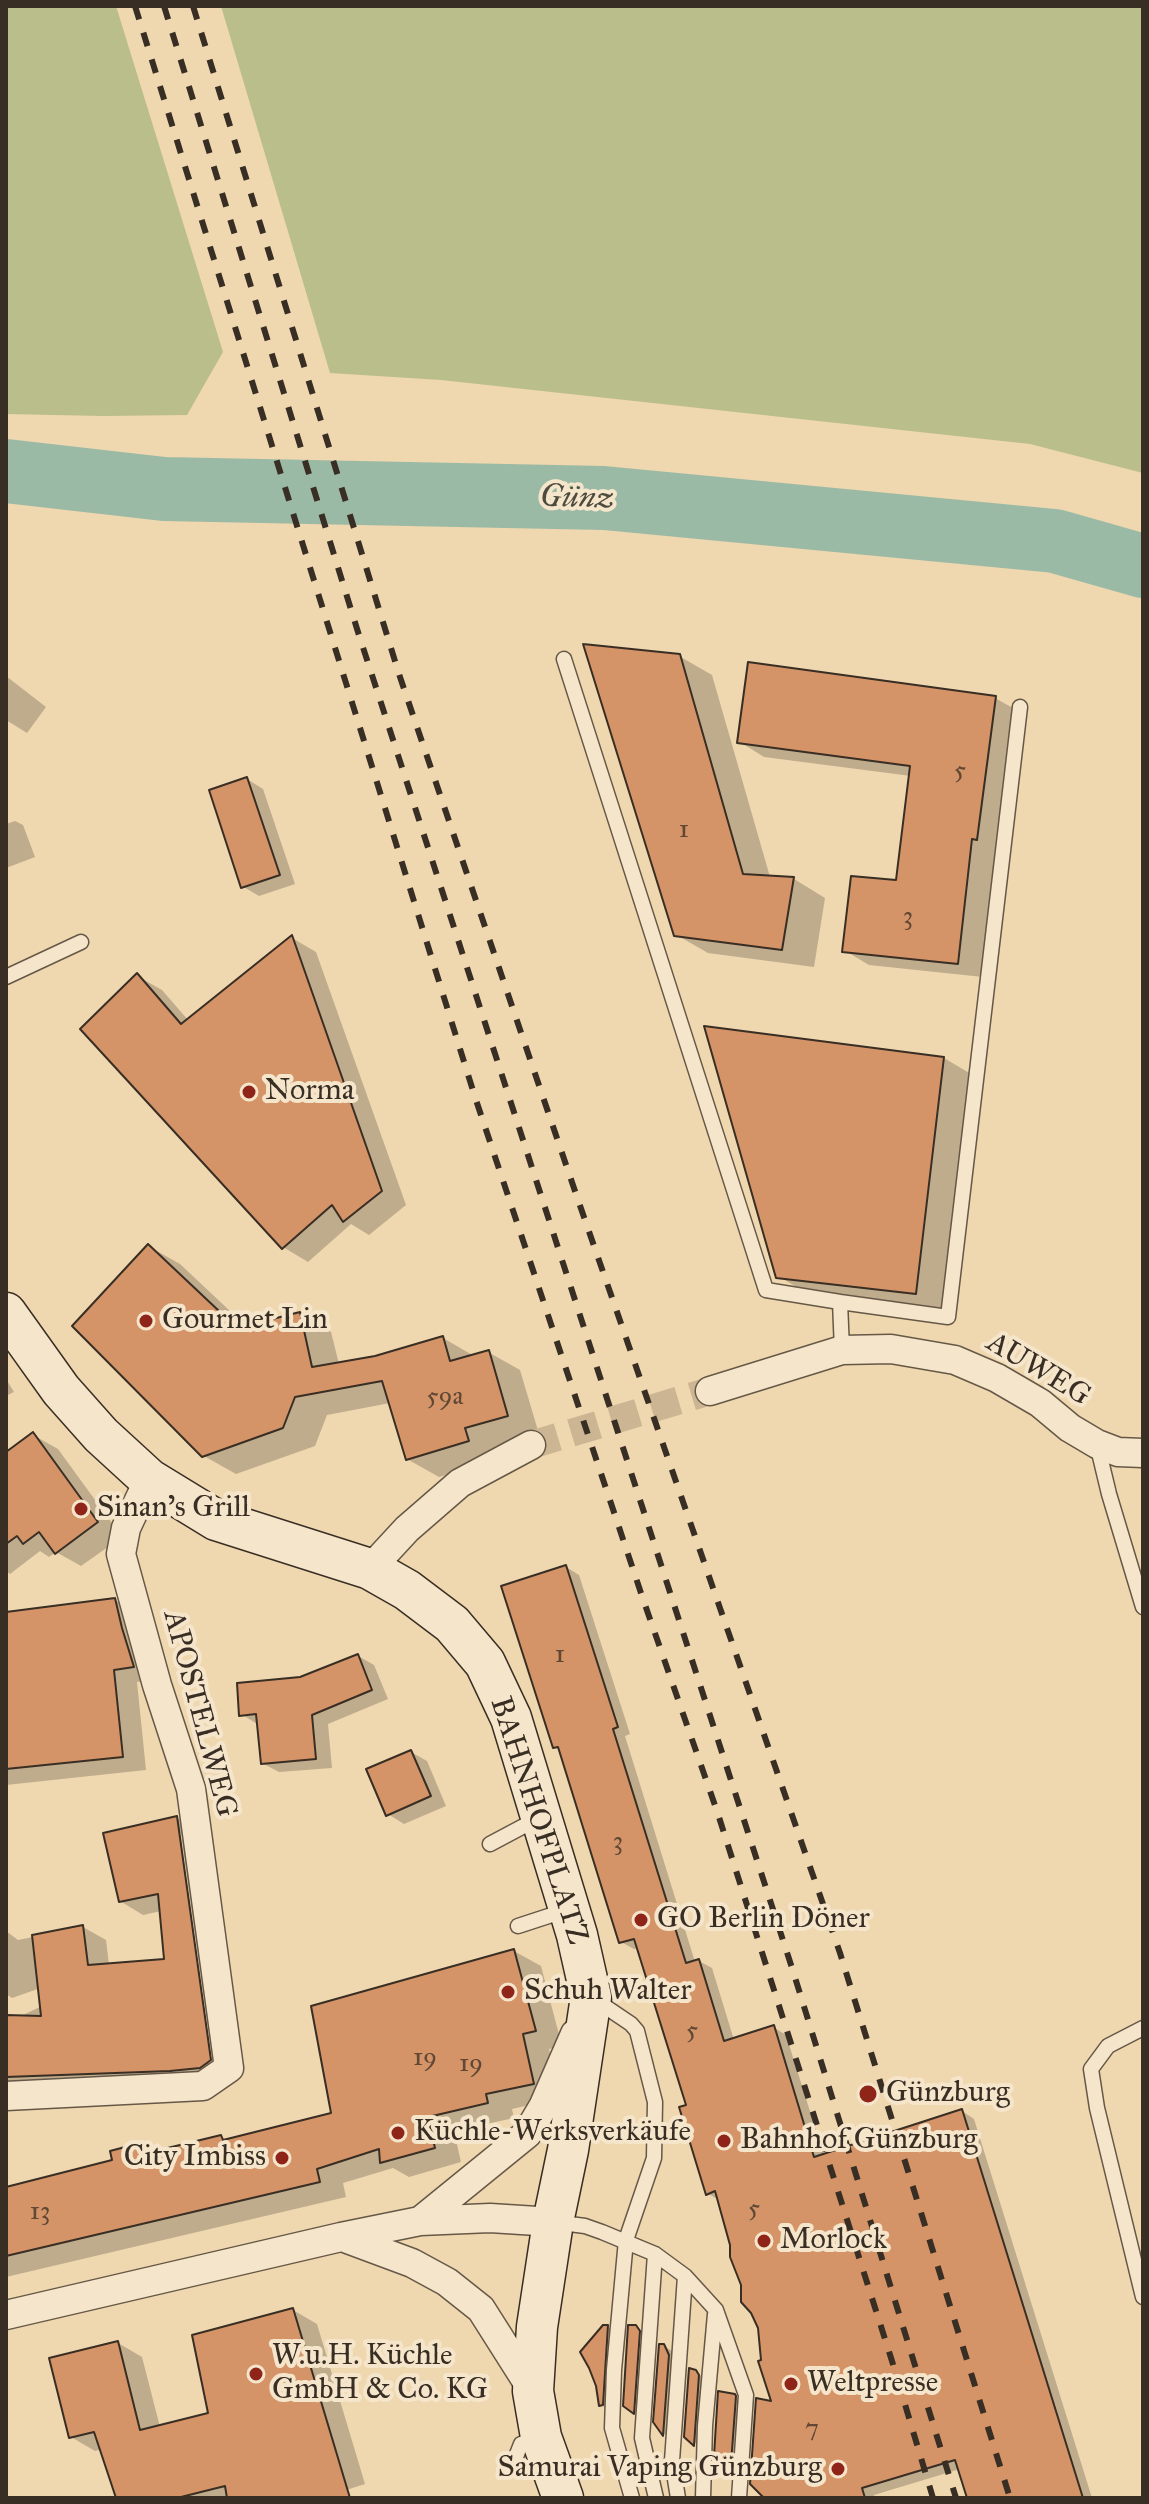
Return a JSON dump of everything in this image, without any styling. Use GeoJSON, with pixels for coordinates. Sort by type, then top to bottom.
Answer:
{"type":"FeatureCollection","features":[{"type":"Feature","properties":{"kind":"main road","name":"BAHNHOFPLATZ"},"geometry":{"type":"LineString","coordinates":[[6,1313],[61,1390],[101,1435],[149,1479],[216,1520],[370,1569],[407,1590],[452,1624],[485,1663],[511,1718],[569,1909],[591,1997],[537,2327],[533,2391],[541,2437],[563,2498]]}},
{"type":"Feature","properties":{"kind":"street","name":"AUWEG"},"geometry":{"type":"LineString","coordinates":[[710,1391],[842,1350],[891,1349],[955,1360],[997,1378],[1097,1444],[1118,1452],[1143,1453]]}},
{"type":"Feature","properties":{"kind":"street"},"geometry":{"type":"LineString","coordinates":[[370,1569],[407,1529],[460,1483],[531,1445]]}},
{"type":"Feature","properties":{"kind":"street","name":"APOSTELWEG"},"geometry":{"type":"LineString","coordinates":[[6,2096],[203,2086],[229,2068],[191,1789],[157,1685],[121,1554],[126,1528],[149,1479]]}},
{"type":"Feature","properties":{"kind":"street"},"geometry":{"type":"LineString","coordinates":[[420,2221],[527,2134],[543,2107],[591,1997]]}},
{"type":"Feature","properties":{"kind":"street"},"geometry":{"type":"LineString","coordinates":[[6,2315],[420,2221],[490,2218],[553,2222]]}},
{"type":"Feature","properties":{"kind":"street"},"geometry":{"type":"LineString","coordinates":[[341,2237],[412,2263],[447,2282],[481,2309],[533,2391]]}},
{"type":"Feature","properties":{"kind":"lane"},"geometry":{"type":"LineString","coordinates":[[564,659],[766,1290],[948,1317],[1020,707]]}},
{"type":"Feature","properties":{"kind":"lane"},"geometry":{"type":"LineString","coordinates":[[6,977],[81,942]]}},
{"type":"Feature","properties":{"kind":"lane"},"geometry":{"type":"LineString","coordinates":[[840,1302],[842,1350]]}},
{"type":"Feature","properties":{"kind":"lane"},"geometry":{"type":"LineString","coordinates":[[1097,1444],[1143,1607]]}},
{"type":"Feature","properties":{"kind":"lane"},"geometry":{"type":"LineString","coordinates":[[490,1844],[541,1817]]}},
{"type":"Feature","properties":{"kind":"lane"},"geometry":{"type":"LineString","coordinates":[[518,1926],[569,1909]]}},
{"type":"Feature","properties":{"kind":"lane"},"geometry":{"type":"LineString","coordinates":[[591,1997],[637,2031],[655,2102],[654,2158],[626,2240],[614,2370],[612,2428],[632,2498]]}},
{"type":"Feature","properties":{"kind":"lane"},"geometry":{"type":"LineString","coordinates":[[1143,2028],[1108,2046],[1091,2069],[1097,2108],[1143,2297]]}},
{"type":"Feature","properties":{"kind":"lane"},"geometry":{"type":"LineString","coordinates":[[553,2222],[585,2226],[655,2254],[685,2276],[716,2310],[746,2395],[739,2498]]}},
{"type":"Feature","properties":{"kind":"lane"},"geometry":{"type":"LineString","coordinates":[[655,2254],[642,2438],[656,2498]]}},
{"type":"Feature","properties":{"kind":"lane"},"geometry":{"type":"LineString","coordinates":[[678,2498],[672,2461],[685,2276]]}},
{"type":"Feature","properties":{"kind":"lane"},"geometry":{"type":"LineString","coordinates":[[703,2498],[705,2426],[716,2310]]}},
{"type":"Feature","properties":{"kind":"lane"},"geometry":{"type":"LineString","coordinates":[[512,2467],[521,2444],[541,2437]]}},
{"type":"Feature","properties":{"kind":"green space"},"geometry":{"type":"Polygon","coordinates":[[[6,6],[116,6],[223,352],[187,415],[6,414],[6,6]]]}},
{"type":"Feature","properties":{"kind":"green space"},"geometry":{"type":"Polygon","coordinates":[[[221,6],[1143,6],[1143,473],[1030,444],[441,380],[330,373],[221,6]]]}},
{"type":"Feature","properties":{"kind":"building"},"geometry":{"type":"Polygon","coordinates":[[[583,644],[680,654],[743,874],[794,877],[782,950],[674,936],[583,644]]]}},
{"type":"Feature","properties":{"kind":"building"},"geometry":{"type":"Polygon","coordinates":[[[748,662],[996,696],[977,840],[972,839],[958,964],[842,952],[851,876],[896,880],[910,766],[737,743],[748,662]]]}},
{"type":"Feature","properties":{"kind":"building"},"geometry":{"type":"Polygon","coordinates":[[[247,777],[280,875],[241,888],[209,790],[247,777]]]}},
{"type":"Feature","properties":{"kind":"building"},"geometry":{"type":"Polygon","coordinates":[[[292,935],[382,1191],[343,1222],[332,1205],[282,1249],[80,1029],[137,973],[181,1024],[292,935]]]}},
{"type":"Feature","properties":{"kind":"building"},"geometry":{"type":"Polygon","coordinates":[[[704,1026],[944,1057],[916,1294],[776,1278],[704,1026]]]}},
{"type":"Feature","properties":{"kind":"building"},"geometry":{"type":"Polygon","coordinates":[[[148,1244],[237,1328],[300,1312],[312,1367],[375,1356],[443,1336],[450,1361],[489,1350],[508,1416],[465,1428],[469,1441],[406,1460],[382,1381],[295,1397],[283,1428],[202,1457],[72,1326],[148,1244]]]}},
{"type":"Feature","properties":{"kind":"building"},"geometry":{"type":"Polygon","coordinates":[[[33,1432],[98,1522],[55,1554],[39,1532],[23,1544],[17,1536],[6,1544],[6,1452],[33,1432]]]}},
{"type":"Feature","properties":{"kind":"building"},"geometry":{"type":"Polygon","coordinates":[[[566,1565],[618,1727],[613,1729],[686,1963],[699,1959],[724,2041],[774,2025],[814,2157],[962,2109],[1083,2498],[967,2498],[955,2460],[862,2488],[865,2498],[764,2498],[750,2484],[756,2398],[771,2401],[758,2361],[761,2360],[758,2328],[741,2302],[741,2285],[730,2257],[730,2245],[715,2191],[706,2195],[679,2107],[686,2105],[634,1939],[619,1943],[558,1747],[553,1748],[501,1586],[566,1565]]]}},
{"type":"Feature","properties":{"kind":"building"},"geometry":{"type":"Polygon","coordinates":[[[115,1598],[134,1667],[114,1670],[123,1757],[6,1769],[6,1612],[115,1598]]]}},
{"type":"Feature","properties":{"kind":"building"},"geometry":{"type":"Polygon","coordinates":[[[358,1654],[372,1690],[312,1715],[316,1759],[261,1764],[256,1714],[239,1716],[237,1683],[300,1677],[358,1654]]]}},
{"type":"Feature","properties":{"kind":"building"},"geometry":{"type":"Polygon","coordinates":[[[411,1750],[431,1796],[386,1816],[366,1769],[411,1750]]]}},
{"type":"Feature","properties":{"kind":"building"},"geometry":{"type":"Polygon","coordinates":[[[177,1816],[211,2060],[200,2068],[170,2071],[6,2077],[6,2015],[41,2016],[32,1935],[83,1925],[88,1965],[164,1959],[158,1894],[119,1902],[103,1833],[177,1816]]]}},
{"type":"Feature","properties":{"kind":"building"},"geometry":{"type":"Polygon","coordinates":[[[514,1949],[536,2031],[523,2034],[534,2084],[486,2094],[488,2103],[428,2117],[435,2148],[380,2163],[379,2149],[317,2169],[320,2182],[6,2256],[6,2187],[112,2160],[110,2151],[140,2143],[143,2154],[221,2135],[223,2140],[331,2113],[311,2006],[514,1949]]]}},
{"type":"Feature","properties":{"kind":"building"},"geometry":{"type":"Polygon","coordinates":[[[293,2308],[350,2498],[227,2498],[225,2486],[177,2498],[116,2498],[94,2432],[69,2438],[49,2358],[118,2341],[140,2430],[208,2413],[192,2335],[293,2308]]]}},
{"type":"Feature","properties":{"kind":"building"},"geometry":{"type":"Polygon","coordinates":[[[603,2325],[608,2325],[603,2405],[599,2406],[596,2386],[580,2352],[603,2325]]]}},
{"type":"Feature","properties":{"kind":"building"},"geometry":{"type":"Polygon","coordinates":[[[628,2325],[636,2325],[640,2331],[634,2414],[623,2406],[628,2325]]]}},
{"type":"Feature","properties":{"kind":"building"},"geometry":{"type":"Polygon","coordinates":[[[659,2344],[664,2344],[669,2355],[663,2436],[653,2422],[659,2344]]]}},
{"type":"Feature","properties":{"kind":"building"},"geometry":{"type":"Polygon","coordinates":[[[689,2368],[699,2375],[694,2446],[684,2437],[689,2368]]]}},
{"type":"Feature","properties":{"kind":"building"},"geometry":{"type":"Polygon","coordinates":[[[718,2391],[736,2396],[730,2477],[724,2475],[714,2456],[718,2391]]]}},
{"type":"Feature","properties":{"kind":"waterway","name":"Günz"},"geometry":{"type":"LineString","coordinates":[[6,471],[164,489],[604,498],[1055,541],[1143,566]]}},
{"type":"Feature","properties":{"kind":"tunnel"},"geometry":{"type":"LineString","coordinates":[[531,1445],[710,1391]]}},
{"type":"Feature","properties":{"kind":"railway"},"geometry":{"type":"LineString","coordinates":[[135,6],[475,1097],[718,1814],[933,2498]]}},
{"type":"Feature","properties":{"kind":"railway"},"geometry":{"type":"LineString","coordinates":[[164,6],[358,632],[793,1971],[956,2498]]}},
{"type":"Feature","properties":{"kind":"railway"},"geometry":{"type":"LineString","coordinates":[[193,6],[399,674],[840,1953],[1010,2498]]}},
{"type":"Feature","properties":{"kind":"place","name":"Norma"},"geometry":{"type":"Point","coordinates":[249,1092]}},
{"type":"Feature","properties":{"kind":"place","name":"Gourmet Lin"},"geometry":{"type":"Point","coordinates":[146,1321]}},
{"type":"Feature","properties":{"kind":"place","name":"Sinan's Grill"},"geometry":{"type":"Point","coordinates":[81,1509]}},
{"type":"Feature","properties":{"kind":"place","name":"GO Berlin Döner"},"geometry":{"type":"Point","coordinates":[641,1920]}},
{"type":"Feature","properties":{"kind":"place","name":"Schuh Walter"},"geometry":{"type":"Point","coordinates":[508,1992]}},
{"type":"Feature","properties":{"kind":"place","name":"Günzburg"},"geometry":{"type":"Point","coordinates":[868,2094]}},
{"type":"Feature","properties":{"kind":"place","name":"Küchle-Werksverkäufe"},"geometry":{"type":"Point","coordinates":[398,2133]}},
{"type":"Feature","properties":{"kind":"place","name":"Bahnhof Günzburg"},"geometry":{"type":"Point","coordinates":[724,2141]}},
{"type":"Feature","properties":{"kind":"place","name":"City Imbiss"},"geometry":{"type":"Point","coordinates":[282,2158]}},
{"type":"Feature","properties":{"kind":"place","name":"Morlock"},"geometry":{"type":"Point","coordinates":[764,2241]}},
{"type":"Feature","properties":{"kind":"place","name":"W.u.H. Küchle GmbH & Co. KG"},"geometry":{"type":"Point","coordinates":[256,2374]}},
{"type":"Feature","properties":{"kind":"place","name":"Weltpresse"},"geometry":{"type":"Point","coordinates":[791,2384]}},
{"type":"Feature","properties":{"kind":"place","name":"Samurai Vaping Günzburg"},"geometry":{"type":"Point","coordinates":[838,2469]}}]}
